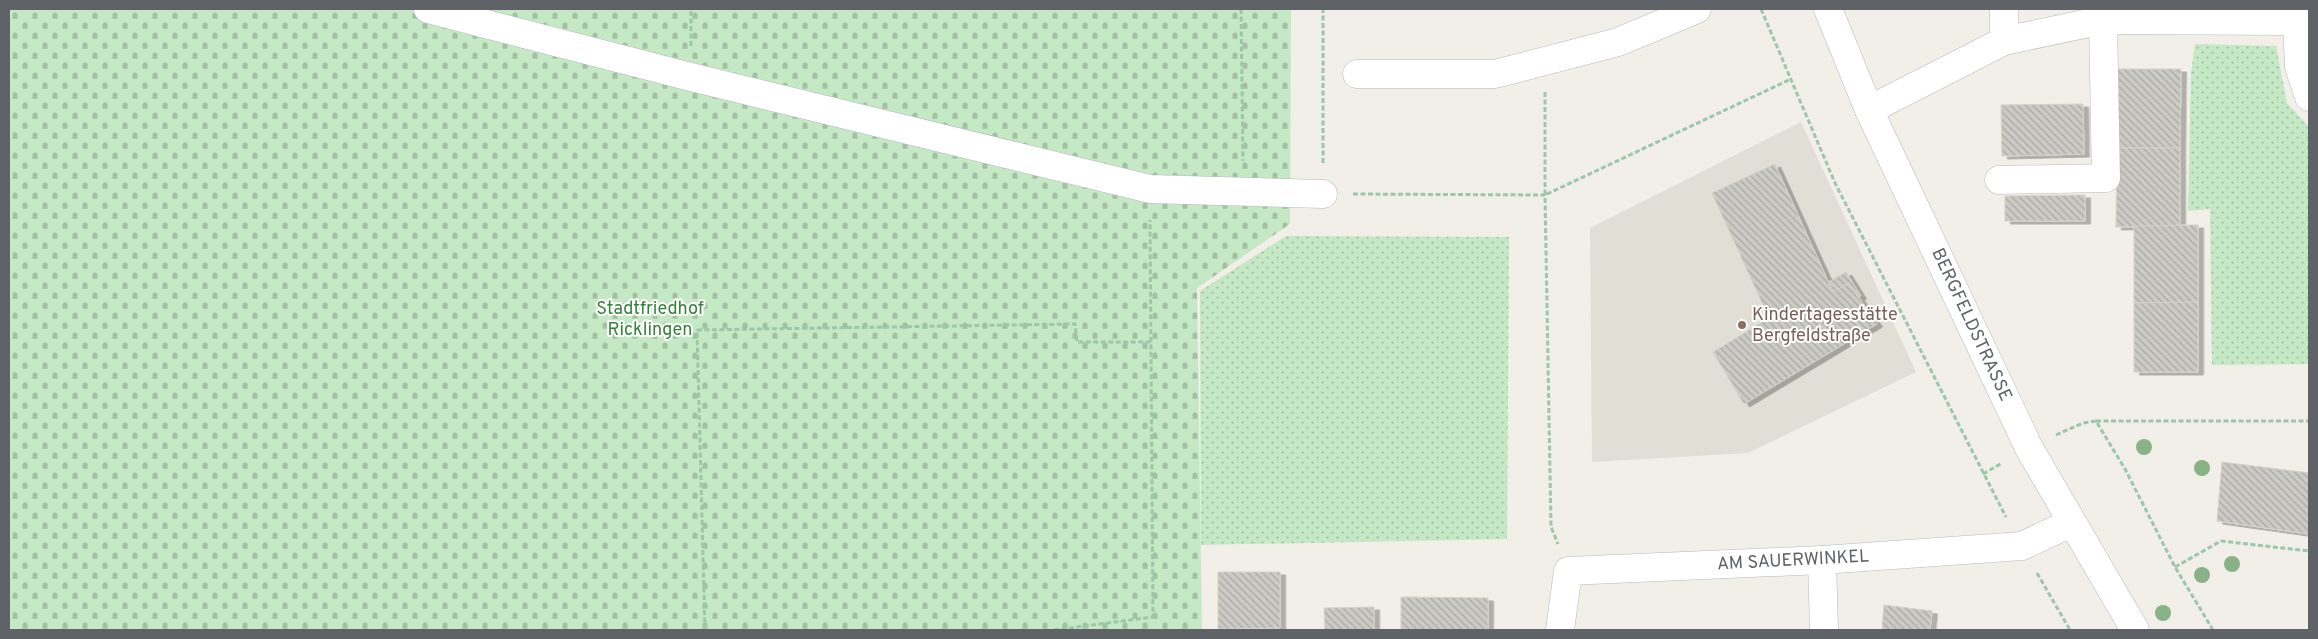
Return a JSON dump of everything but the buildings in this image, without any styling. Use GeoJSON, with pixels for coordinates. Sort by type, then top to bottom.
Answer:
{"type":"FeatureCollection","features":[{"type":"Feature","properties":{"kind":"street"},"geometry":{"type":"LineString","coordinates":[[428,9],[691,77],[1150,190],[1323,194]]}},
{"type":"Feature","properties":{"kind":"street"},"geometry":{"type":"LineString","coordinates":[[1357,74],[1495,74],[1618,42],[1697,9]]}},
{"type":"Feature","properties":{"kind":"street","name":"BERGFELDSTRASSE"},"geometry":{"type":"LineString","coordinates":[[1828,9],[1868,110],[2030,448],[2071,523],[2135,630]]}},
{"type":"Feature","properties":{"kind":"street"},"geometry":{"type":"LineString","coordinates":[[2004,9],[2004,41]]}},
{"type":"Feature","properties":{"kind":"street"},"geometry":{"type":"LineString","coordinates":[[1868,110],[2004,41],[2103,20],[2303,21],[2299,67],[2309,97]]}},
{"type":"Feature","properties":{"kind":"street"},"geometry":{"type":"LineString","coordinates":[[1999,180],[2106,178],[2103,20]]}},
{"type":"Feature","properties":{"kind":"street","name":"AM SAUERWINKEL"},"geometry":{"type":"LineString","coordinates":[[1568,571],[1822,560],[2022,546],[2071,523]]}},
{"type":"Feature","properties":{"kind":"street"},"geometry":{"type":"LineString","coordinates":[[1822,560],[1824,630]]}},
{"type":"Feature","properties":{"kind":"street"},"geometry":{"type":"LineString","coordinates":[[1560,630],[1568,571]]}},
{"type":"Feature","properties":{"kind":"path"},"geometry":{"type":"LineString","coordinates":[[1241,9],[1243,192]]}},
{"type":"Feature","properties":{"kind":"path"},"geometry":{"type":"LineString","coordinates":[[1323,9],[1323,194],[1545,195],[1791,79]]}},
{"type":"Feature","properties":{"kind":"path"},"geometry":{"type":"LineString","coordinates":[[1761,9],[1835,183],[1984,474],[2070,630]]}},
{"type":"Feature","properties":{"kind":"path"},"geometry":{"type":"LineString","coordinates":[[1540,62],[1545,85],[1551,527],[1568,571]]}},
{"type":"Feature","properties":{"kind":"path"},"geometry":{"type":"LineString","coordinates":[[1054,630],[1153,617],[1150,190]]}},
{"type":"Feature","properties":{"kind":"path"},"geometry":{"type":"LineString","coordinates":[[705,630],[697,330],[1075,324],[1077,342],[1151,342]]}},
{"type":"Feature","properties":{"kind":"path"},"geometry":{"type":"LineString","coordinates":[[1984,474],[2030,448],[2083,423],[2309,421]]}},
{"type":"Feature","properties":{"kind":"path"},"geometry":{"type":"LineString","coordinates":[[2096,422],[2125,469],[2175,567],[2213,630]]}},
{"type":"Feature","properties":{"kind":"path"},"geometry":{"type":"LineString","coordinates":[[2175,567],[2221,541],[2309,551]]}},
{"type":"Feature","properties":{"kind":"shaded area","name":"Kindertagesstätte Bergfeldstraße"},"geometry":{"type":"Polygon","coordinates":[[[1801,122],[1916,372],[1748,453],[1592,462],[1590,228],[1801,122]]]}},
{"type":"Feature","properties":{"kind":"green space","name":"Stadtfriedhof Ricklingen"},"geometry":{"type":"Polygon","coordinates":[[[9,9],[1291,9],[1290,224],[1197,288],[1202,630],[9,630],[9,9]]]}},
{"type":"Feature","properties":{"kind":"green space"},"geometry":{"type":"Polygon","coordinates":[[[2195,44],[2276,46],[2287,103],[2309,127],[2309,364],[2212,365],[2210,209],[2188,211],[2191,73],[2195,44]]]}},
{"type":"Feature","properties":{"kind":"green space"},"geometry":{"type":"Polygon","coordinates":[[[1286,236],[1509,237],[1507,539],[1201,545],[1200,291],[1286,236]]]}},
{"type":"Feature","properties":{"kind":"place","name":"Kindertagesstätte Bergfeldstraße"},"geometry":{"type":"Point","coordinates":[1742,325]}}]}
